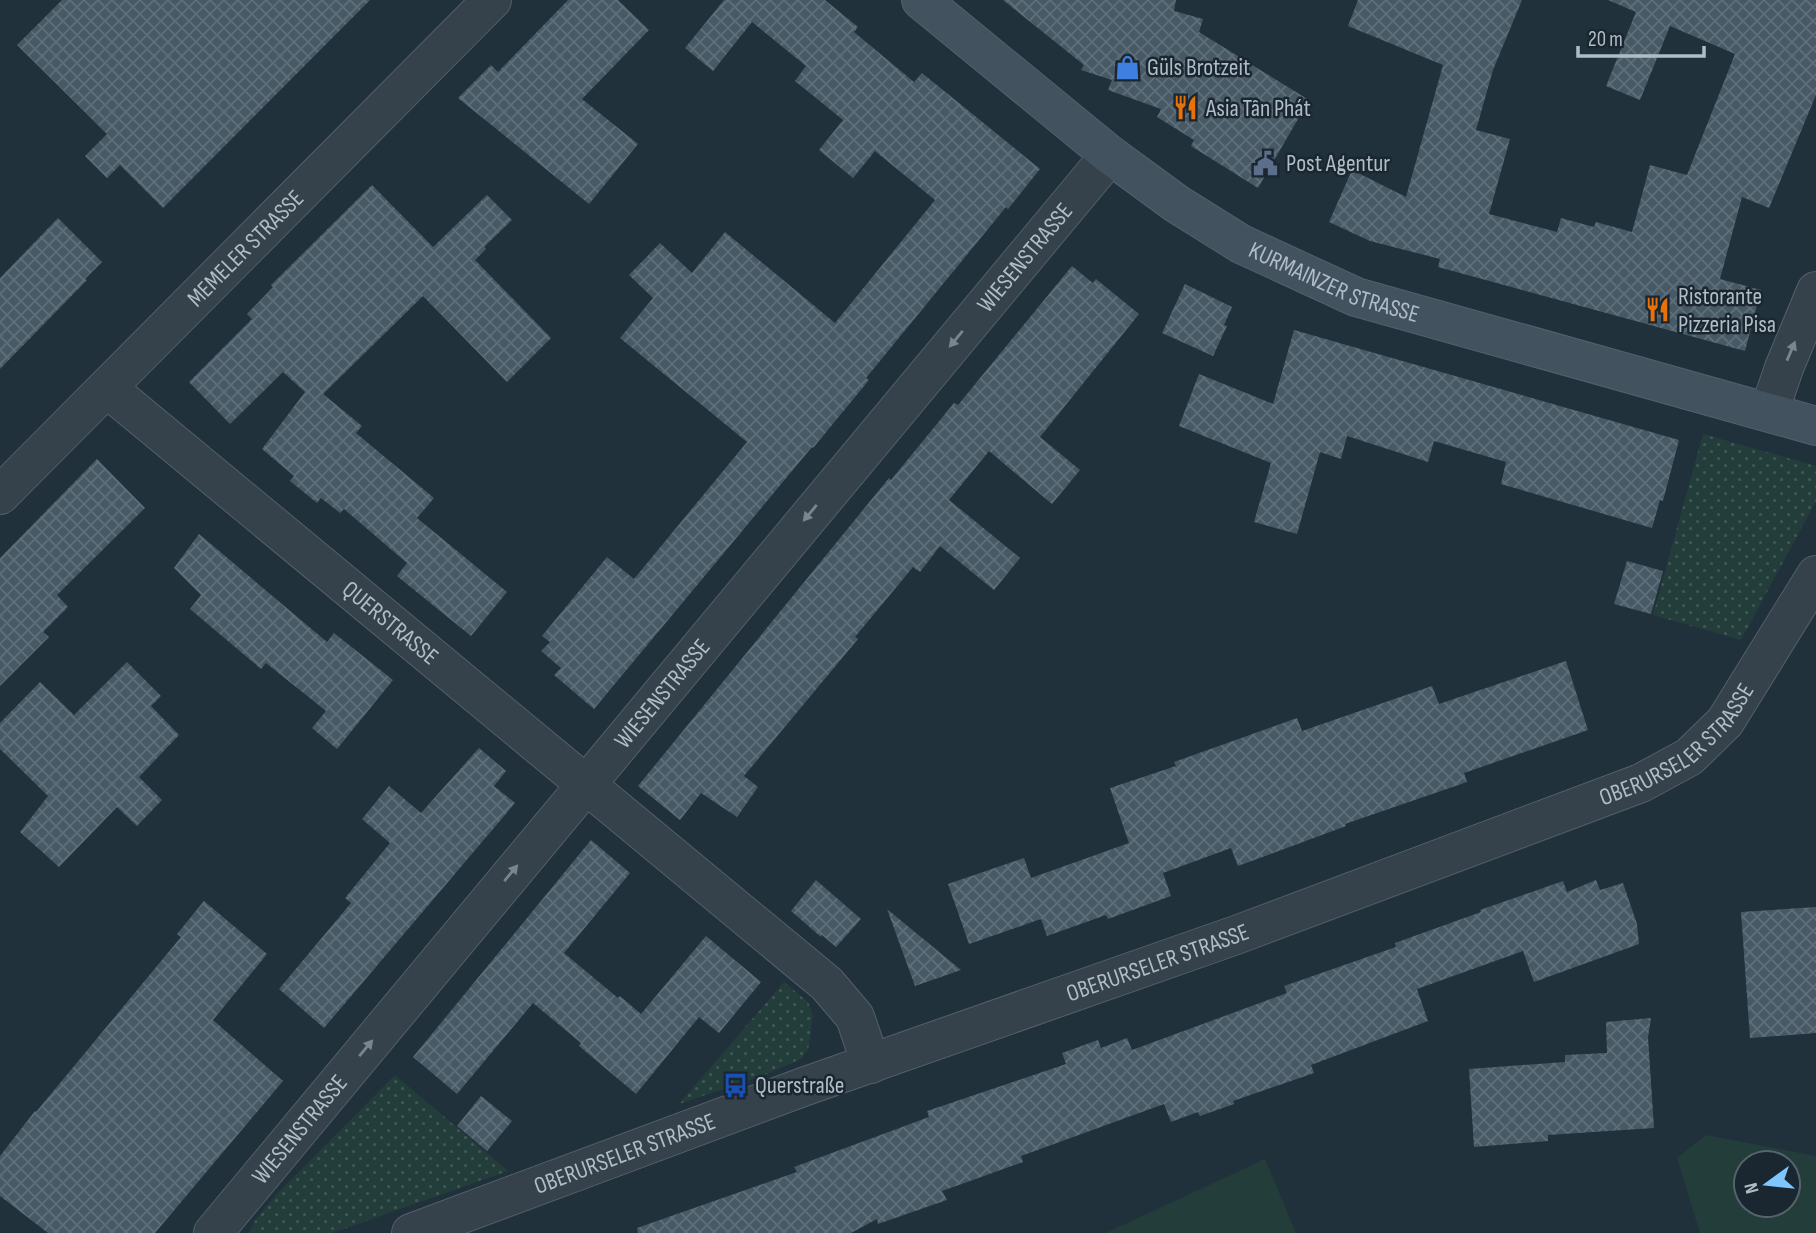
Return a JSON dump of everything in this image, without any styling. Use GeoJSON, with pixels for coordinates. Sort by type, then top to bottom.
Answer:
{"type":"FeatureCollection","features":[{"type":"Feature","properties":{"kind":"main road","name":"KURMAINZER STRASSE"},"geometry":{"type":"LineString","coordinates":[[921,0],[1110,155],[1177,204],[1241,244],[1356,297],[1816,426]]}},
{"type":"Feature","properties":{"kind":"street","name":"MEMELER STRASSE"},"geometry":{"type":"LineString","coordinates":[[0,495],[492,0]]}},
{"type":"Feature","properties":{"kind":"street","name":"WIESENSTRASSE"},"geometry":{"type":"LineString","coordinates":[[213,1233],[1110,155]]}},
{"type":"Feature","properties":{"kind":"street"},"geometry":{"type":"LineString","coordinates":[[1769,412],[1816,291]]}},
{"type":"Feature","properties":{"kind":"street","name":"QUERSTRASSE"},"geometry":{"type":"LineString","coordinates":[[107,388],[827,984],[855,1017],[871,1064]]}},
{"type":"Feature","properties":{"kind":"street","name":"OBERURSELER STRASSE"},"geometry":{"type":"LineString","coordinates":[[411,1233],[871,1064],[1236,935],[1641,783],[1689,757],[1725,722],[1816,575]]}},
{"type":"Feature","properties":{"kind":"green space"},"geometry":{"type":"Polygon","coordinates":[[[1703,434],[1816,466],[1816,501],[1741,640],[1653,615],[1703,434]]]}},
{"type":"Feature","properties":{"kind":"green space"},"geometry":{"type":"Polygon","coordinates":[[[784,982],[808,1002],[813,1016],[808,1050],[801,1059],[764,1075],[679,1104],[784,982]]]}},
{"type":"Feature","properties":{"kind":"green space"},"geometry":{"type":"Polygon","coordinates":[[[395,1075],[508,1171],[332,1233],[249,1233],[256,1219],[278,1193],[395,1075]]]}},
{"type":"Feature","properties":{"kind":"green space"},"geometry":{"type":"Polygon","coordinates":[[[1706,1135],[1779,1149],[1732,1149],[1732,1219],[1802,1219],[1802,1153],[1816,1156],[1816,1233],[1700,1233],[1677,1158],[1706,1135]]]}},
{"type":"Feature","properties":{"kind":"green space"},"geometry":{"type":"Polygon","coordinates":[[[1265,1159],[1296,1233],[1106,1233],[1265,1159]]]}},
{"type":"Feature","properties":{"kind":"building"},"geometry":{"type":"Polygon","coordinates":[[[62,0],[370,0],[163,208],[120,165],[107,178],[85,156],[107,134],[17,45],[62,0]]]}},
{"type":"Feature","properties":{"kind":"building"},"geometry":{"type":"Polygon","coordinates":[[[568,0],[618,0],[649,30],[582,99],[638,144],[589,204],[458,98],[491,65],[498,72],[568,0]]]}},
{"type":"Feature","properties":{"kind":"building"},"geometry":{"type":"Polygon","coordinates":[[[724,0],[825,0],[858,27],[854,32],[914,82],[922,73],[1040,169],[866,378],[869,380],[813,448],[594,709],[554,675],[561,668],[541,651],[550,642],[542,636],[607,557],[634,579],[747,442],[620,338],[653,298],[629,275],[660,243],[692,273],[725,232],[835,323],[935,200],[875,151],[853,178],[819,150],[843,120],[795,81],[806,66],[752,22],[713,71],[685,48],[724,0]]]}},
{"type":"Feature","properties":{"kind":"building"},"geometry":{"type":"Polygon","coordinates":[[[1003,0],[1176,0],[1174,11],[1203,19],[1199,32],[1309,100],[1258,188],[1191,146],[1194,140],[1157,117],[1161,109],[1108,90],[1112,80],[1081,70],[1084,65],[1003,0]]]}},
{"type":"Feature","properties":{"kind":"building"},"geometry":{"type":"Polygon","coordinates":[[[1358,0],[1522,0],[1493,70],[1476,130],[1510,139],[1489,214],[1557,232],[1561,218],[1594,227],[1596,222],[1632,232],[1650,165],[1687,175],[1735,54],[1670,26],[1640,100],[1606,86],[1636,12],[1608,0],[1816,0],[1816,95],[1769,208],[1742,197],[1720,279],[1761,290],[1745,351],[1438,267],[1440,259],[1370,241],[1329,222],[1352,170],[1406,197],[1443,65],[1348,26],[1358,0]]]}},
{"type":"Feature","properties":{"kind":"building"},"geometry":{"type":"Polygon","coordinates":[[[372,185],[433,247],[487,195],[512,220],[484,247],[486,249],[475,260],[551,338],[507,382],[423,296],[323,394],[362,426],[356,433],[434,498],[417,518],[507,592],[471,636],[397,576],[407,563],[344,509],[340,513],[321,498],[317,503],[290,481],[294,476],[262,449],[305,392],[283,372],[230,424],[189,382],[252,319],[247,314],[273,287],[271,285],[372,185]]]}},
{"type":"Feature","properties":{"kind":"building"},"geometry":{"type":"Polygon","coordinates":[[[58,218],[102,262],[0,369],[0,278],[58,218]]]}},
{"type":"Feature","properties":{"kind":"building"},"geometry":{"type":"Polygon","coordinates":[[[1072,266],[1093,283],[1096,279],[1139,314],[1040,437],[1080,470],[1052,504],[989,451],[949,500],[1020,558],[994,590],[940,546],[920,572],[913,567],[855,637],[858,639],[744,776],[758,787],[737,817],[701,793],[680,820],[638,786],[889,478],[891,480],[954,403],[958,405],[1072,266]]]}},
{"type":"Feature","properties":{"kind":"building"},"geometry":{"type":"Polygon","coordinates":[[[1185,284],[1232,307],[1224,325],[1227,326],[1213,356],[1162,333],[1185,284]]]}},
{"type":"Feature","properties":{"kind":"building"},"geometry":{"type":"Polygon","coordinates":[[[1294,330],[1679,440],[1663,501],[1660,500],[1652,528],[1501,484],[1506,462],[1434,441],[1428,462],[1347,436],[1341,459],[1320,452],[1297,534],[1254,522],[1271,463],[1179,426],[1199,374],[1273,404],[1294,330]]]}},
{"type":"Feature","properties":{"kind":"building"},"geometry":{"type":"Polygon","coordinates":[[[97,459],[145,508],[57,595],[68,607],[43,632],[49,637],[0,686],[0,558],[97,459]]]}},
{"type":"Feature","properties":{"kind":"building"},"geometry":{"type":"Polygon","coordinates":[[[199,534],[327,642],[334,633],[393,680],[337,749],[312,728],[326,711],[266,663],[261,669],[190,609],[201,595],[174,568],[199,534]]]}},
{"type":"Feature","properties":{"kind":"building"},"geometry":{"type":"Polygon","coordinates":[[[1627,561],[1663,571],[1651,614],[1614,604],[1627,561]]]}},
{"type":"Feature","properties":{"kind":"building"},"geometry":{"type":"Polygon","coordinates":[[[1566,661],[1588,730],[1464,773],[1467,782],[1345,824],[1346,826],[1238,866],[1231,848],[1163,873],[1171,896],[1108,919],[1106,915],[1047,936],[1041,919],[969,944],[948,884],[1024,858],[1031,878],[1129,843],[1110,788],[1176,766],[1174,762],[1297,718],[1302,731],[1432,686],[1439,704],[1566,661]]]}},
{"type":"Feature","properties":{"kind":"building"},"geometry":{"type":"Polygon","coordinates":[[[127,662],[161,696],[151,706],[179,735],[139,777],[162,800],[137,826],[117,807],[59,867],[20,832],[48,796],[0,749],[0,723],[40,682],[74,715],[127,662]]]}},
{"type":"Feature","properties":{"kind":"building"},"geometry":{"type":"Polygon","coordinates":[[[479,748],[506,771],[494,786],[515,803],[324,1028],[279,989],[351,903],[345,898],[390,843],[362,819],[389,786],[421,813],[479,748]]]}},
{"type":"Feature","properties":{"kind":"building"},"geometry":{"type":"Polygon","coordinates":[[[591,840],[630,873],[564,953],[641,1014],[706,936],[761,982],[719,1033],[699,1017],[636,1094],[533,1003],[457,1094],[413,1057],[591,840]]]}},
{"type":"Feature","properties":{"kind":"building"},"geometry":{"type":"Polygon","coordinates":[[[816,880],[861,919],[836,947],[791,911],[816,880]]]}},
{"type":"Feature","properties":{"kind":"building"},"geometry":{"type":"Polygon","coordinates":[[[1596,880],[1600,890],[1623,883],[1637,924],[1639,944],[1534,982],[1523,951],[1417,989],[1428,1021],[1311,1065],[1314,1073],[1233,1101],[1234,1104],[1200,1116],[1198,1112],[1171,1122],[1164,1104],[1021,1156],[1023,1162],[942,1191],[947,1200],[878,1224],[877,1219],[851,1233],[638,1233],[637,1228],[797,1172],[794,1167],[929,1117],[927,1111],[1066,1064],[1062,1053],[1098,1040],[1101,1048],[1127,1038],[1132,1050],[1287,993],[1284,986],[1396,947],[1395,943],[1481,912],[1480,910],[1563,881],[1567,892],[1596,880]]]}},
{"type":"Feature","properties":{"kind":"building"},"geometry":{"type":"Polygon","coordinates":[[[204,901],[267,954],[213,1020],[283,1081],[155,1233],[48,1233],[0,1196],[0,1156],[181,937],[177,934],[204,901]]]}},
{"type":"Feature","properties":{"kind":"building"},"geometry":{"type":"Polygon","coordinates":[[[1816,907],[1816,1033],[1750,1038],[1741,912],[1816,907]]]}},
{"type":"Feature","properties":{"kind":"building"},"geometry":{"type":"Polygon","coordinates":[[[887,909],[961,970],[915,986],[887,909]]]}},
{"type":"Feature","properties":{"kind":"building"},"geometry":{"type":"Polygon","coordinates":[[[1651,1018],[1648,1037],[1654,1128],[1548,1135],[1548,1141],[1474,1147],[1469,1069],[1565,1062],[1565,1055],[1607,1053],[1606,1022],[1651,1018]]]}},
{"type":"Feature","properties":{"kind":"building"},"geometry":{"type":"Polygon","coordinates":[[[481,1096],[512,1121],[487,1151],[457,1126],[481,1096]]]}},
{"type":"Feature","properties":{"kind":"place","name":"Güls Brotzeit"},"geometry":{"type":"Point","coordinates":[1127,67]}},
{"type":"Feature","properties":{"kind":"place","name":"Asia Tân Phát"},"geometry":{"type":"Point","coordinates":[1186,108]}},
{"type":"Feature","properties":{"kind":"place","name":"Post Agentur"},"geometry":{"type":"Point","coordinates":[1266,163]}},
{"type":"Feature","properties":{"kind":"place","name":"Ristorante Pizzeria Pisa"},"geometry":{"type":"Point","coordinates":[1658,310]}},
{"type":"Feature","properties":{"kind":"place","name":"Querstraße"},"geometry":{"type":"Point","coordinates":[735,1085]}}]}
